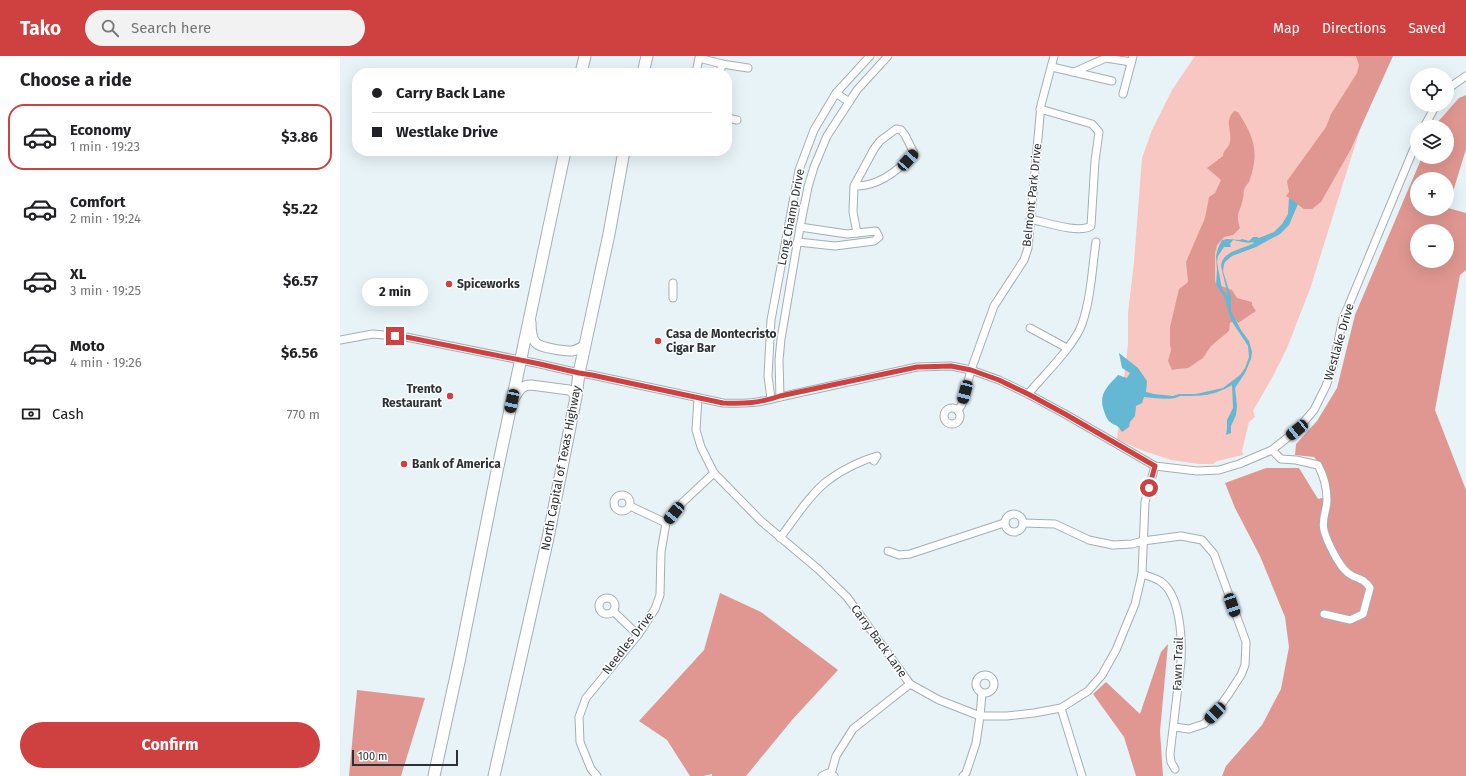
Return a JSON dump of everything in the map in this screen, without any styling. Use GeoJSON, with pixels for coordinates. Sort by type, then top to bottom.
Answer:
{"type":"FeatureCollection","features":[{"type":"Feature","properties":{"kind":"highway"},"geometry":{"type":"LineString","coordinates":[[582,68],[584,56]]}},
{"type":"Feature","properties":{"kind":"highway"},"geometry":{"type":"LineString","coordinates":[[644,68],[647,56]]}},
{"type":"Feature","properties":{"kind":"highway"},"geometry":{"type":"LineString","coordinates":[[434,776],[459,662],[563,156]]}},
{"type":"Feature","properties":{"kind":"highway","name":"North Capital of Texas Highway"},"geometry":{"type":"LineString","coordinates":[[494,776],[548,538],[576,397],[579,373],[609,234],[623,156]]}},
{"type":"Feature","properties":{"kind":"main road"},"geometry":{"type":"LineString","coordinates":[[531,311],[531,331],[536,344],[547,348],[573,351],[580,349],[586,344]]}},
{"type":"Feature","properties":{"kind":"main road"},"geometry":{"type":"LineString","coordinates":[[512,401],[521,388],[526,385],[569,390],[576,397]]}},
{"type":"Feature","properties":{"kind":"street","name":"Long Champ Drive"},"geometry":{"type":"LineString","coordinates":[[771,399],[768,376],[771,320],[799,170],[814,130],[836,92],[870,56]]}},
{"type":"Feature","properties":{"kind":"street","name":"Long Champ Drive"},"geometry":{"type":"LineString","coordinates":[[780,396],[779,360],[781,338],[800,230],[814,167],[827,136],[856,90],[888,56]]}},
{"type":"Feature","properties":{"kind":"street","name":"Belmont Park Drive"},"geometry":{"type":"LineString","coordinates":[[958,411],[962,404],[971,370],[994,306],[1024,260],[1028,248],[1040,109],[1054,56]]}},
{"type":"Feature","properties":{"kind":"street"},"geometry":{"type":"LineString","coordinates":[[697,68],[699,58],[722,64],[748,68]]}},
{"type":"Feature","properties":{"kind":"street"},"geometry":{"type":"LineString","coordinates":[[1074,72],[1106,58],[1132,59],[1123,94]]}},
{"type":"Feature","properties":{"kind":"street"},"geometry":{"type":"LineString","coordinates":[[721,68],[722,64]]}},
{"type":"Feature","properties":{"kind":"street"},"geometry":{"type":"LineString","coordinates":[[1052,67],[1112,81]]}},
{"type":"Feature","properties":{"kind":"street"},"geometry":{"type":"LineString","coordinates":[[1454,84],[1466,76]]}},
{"type":"Feature","properties":{"kind":"street"},"geometry":{"type":"LineString","coordinates":[[836,92],[849,102]]}},
{"type":"Feature","properties":{"kind":"street"},"geometry":{"type":"LineString","coordinates":[[1030,219],[1076,229],[1091,226],[1099,132],[1092,124],[1040,109]]}},
{"type":"Feature","properties":{"kind":"street"},"geometry":{"type":"LineString","coordinates":[[732,119],[737,120]]}},
{"type":"Feature","properties":{"kind":"street"},"geometry":{"type":"LineString","coordinates":[[854,186],[865,187],[877,182],[908,160],[914,153],[901,130],[896,129],[880,141],[854,186],[853,212],[857,233]]}},
{"type":"Feature","properties":{"kind":"street","name":"Westlake Drive"},"geometry":{"type":"LineString","coordinates":[[340,340],[373,334],[406,337],[723,403],[744,404],[762,402],[780,396],[917,367],[951,366],[971,370],[999,380],[1028,394],[1155,466],[1197,471],[1219,470],[1239,464],[1272,450],[1297,430],[1314,410],[1326,386],[1333,366],[1343,318],[1410,157]]}},
{"type":"Feature","properties":{"kind":"street"},"geometry":{"type":"LineString","coordinates":[[788,232],[800,230],[847,234],[876,231],[879,237],[874,241],[835,246],[798,242]]}},
{"type":"Feature","properties":{"kind":"street"},"geometry":{"type":"LineString","coordinates":[[1028,394],[1067,348],[1082,324],[1088,299],[1096,242]]}},
{"type":"Feature","properties":{"kind":"street"},"geometry":{"type":"LineString","coordinates":[[673,298],[674,282]]}},
{"type":"Feature","properties":{"kind":"street"},"geometry":{"type":"LineString","coordinates":[[1030,328],[1067,348]]}},
{"type":"Feature","properties":{"kind":"street","name":"Carry Back Lane"},"geometry":{"type":"LineString","coordinates":[[698,398],[696,430],[700,447],[714,473],[746,507],[780,538],[818,569],[847,597],[910,684],[938,700],[980,716],[1014,716],[1060,708],[1088,691],[1102,675],[1116,650],[1135,604],[1142,574],[1145,502],[1155,466]]}},
{"type":"Feature","properties":{"kind":"street"},"geometry":{"type":"LineString","coordinates":[[1272,450],[1281,459],[1296,460],[1318,465],[1325,477],[1327,501],[1324,516],[1324,529],[1333,553],[1348,573],[1365,581],[1370,588],[1363,614],[1350,620],[1324,614]]}},
{"type":"Feature","properties":{"kind":"street"},"geometry":{"type":"LineString","coordinates":[[780,538],[810,499],[829,479],[861,461],[877,456],[874,461]]}},
{"type":"Feature","properties":{"kind":"street"},"geometry":{"type":"LineString","coordinates":[[630,506],[666,523],[683,502],[714,473]]}},
{"type":"Feature","properties":{"kind":"street"},"geometry":{"type":"LineString","coordinates":[[888,551],[899,555],[910,554],[1004,523],[1007,516],[1014,513],[1020,516],[1023,523],[1020,529],[1014,532],[1007,529],[1004,523]]}},
{"type":"Feature","properties":{"kind":"street","name":"Needles Drive"},"geometry":{"type":"LineString","coordinates":[[596,776],[591,769],[580,742],[579,716],[586,698],[638,635],[655,609],[660,594],[662,552],[666,523]]}},
{"type":"Feature","properties":{"kind":"street"},"geometry":{"type":"LineString","coordinates":[[1023,523],[1055,524],[1089,540],[1113,545],[1132,544],[1181,536],[1202,540],[1208,545],[1214,554],[1246,642],[1245,665],[1241,675],[1215,713],[1204,724],[1189,729],[1174,727]]}},
{"type":"Feature","properties":{"kind":"street","name":"Fawn Trail"},"geometry":{"type":"LineString","coordinates":[[1142,574],[1159,580],[1167,587],[1176,605],[1182,647],[1180,676],[1170,754],[1171,762],[1175,769]]}},
{"type":"Feature","properties":{"kind":"street"},"geometry":{"type":"LineString","coordinates":[[613,611],[638,635]]}},
{"type":"Feature","properties":{"kind":"street"},"geometry":{"type":"LineString","coordinates":[[822,776],[825,774],[833,775],[836,756],[853,729],[910,684]]}},
{"type":"Feature","properties":{"kind":"street"},"geometry":{"type":"LineString","coordinates":[[963,776],[966,773],[976,743],[982,693]]}},
{"type":"Feature","properties":{"kind":"street"},"geometry":{"type":"LineString","coordinates":[[1060,708],[1082,776]]}},
{"type":"Feature","properties":{"kind":"shaded area"},"geometry":{"type":"Polygon","coordinates":[[[1195,56],[1383,56],[1310,289],[1287,348],[1253,411],[1255,417],[1249,422],[1242,451],[1243,455],[1217,461],[1213,464],[1199,464],[1171,460],[1141,450],[1117,439],[1128,344],[1128,313],[1134,262],[1142,158],[1152,130],[1172,90],[1195,56]]]}},
{"type":"Feature","properties":{"kind":"shaded area"},"geometry":{"type":"Polygon","coordinates":[[[1356,56],[1393,56],[1351,149],[1321,202],[1312,209],[1304,209],[1286,196],[1289,192],[1287,181],[1326,127],[1331,114],[1357,73],[1359,65],[1356,56]]]}},
{"type":"Feature","properties":{"kind":"shaded area"},"geometry":{"type":"Polygon","coordinates":[[[1466,95],[1466,149],[1454,188],[1454,172],[1416,172],[1419,164],[1454,164],[1454,120],[1440,120],[1447,112],[1454,112],[1454,104],[1459,98],[1466,95]]]}},
{"type":"Feature","properties":{"kind":"shaded area"},"geometry":{"type":"Polygon","coordinates":[[[1234,111],[1238,112],[1248,129],[1254,145],[1254,162],[1249,182],[1244,190],[1242,204],[1238,213],[1240,228],[1233,235],[1224,237],[1217,245],[1215,253],[1215,280],[1216,284],[1232,290],[1237,298],[1252,302],[1252,305],[1256,311],[1238,323],[1236,320],[1230,323],[1229,331],[1211,346],[1203,358],[1188,368],[1172,370],[1168,361],[1171,350],[1170,327],[1179,289],[1188,281],[1186,262],[1205,218],[1209,197],[1215,193],[1221,180],[1207,168],[1223,156],[1229,144],[1229,119],[1234,111]]]}},
{"type":"Feature","properties":{"kind":"shaded area"},"geometry":{"type":"Polygon","coordinates":[[[1410,185],[1410,216],[1454,216],[1454,210],[1466,213],[1466,270],[1460,275],[1435,410],[1466,490],[1466,776],[1222,776],[1226,766],[1262,725],[1281,689],[1289,647],[1285,617],[1260,556],[1235,508],[1225,483],[1266,468],[1299,468],[1318,499],[1329,496],[1323,467],[1314,457],[1295,455],[1296,444],[1317,421],[1337,388],[1355,315],[1410,185]]]}},
{"type":"Feature","properties":{"kind":"shaded area"},"geometry":{"type":"Polygon","coordinates":[[[720,593],[761,612],[838,670],[792,720],[746,776],[712,776],[712,774],[690,776],[667,740],[639,721],[704,650],[720,593]]]}},
{"type":"Feature","properties":{"kind":"shaded area"},"geometry":{"type":"Polygon","coordinates":[[[1168,644],[1160,731],[1163,776],[1136,776],[1124,737],[1093,694],[1106,682],[1140,714],[1161,652],[1168,644]]]}},
{"type":"Feature","properties":{"kind":"shaded area"},"geometry":{"type":"Polygon","coordinates":[[[357,690],[425,698],[401,776],[349,776],[357,690]]]}},
{"type":"Feature","properties":{"kind":"water"},"geometry":{"type":"Polygon","coordinates":[[[1289,198],[1298,204],[1289,225],[1280,234],[1256,247],[1232,256],[1225,262],[1224,265],[1223,271],[1231,297],[1231,311],[1241,330],[1249,341],[1252,352],[1251,359],[1245,373],[1235,388],[1237,406],[1236,415],[1231,426],[1231,433],[1226,435],[1227,420],[1233,408],[1232,385],[1208,395],[1180,396],[1177,398],[1168,399],[1144,397],[1142,403],[1136,406],[1135,416],[1130,422],[1129,427],[1122,432],[1118,426],[1110,422],[1107,418],[1102,405],[1103,395],[1110,383],[1118,375],[1127,378],[1130,373],[1122,368],[1119,353],[1138,368],[1147,381],[1146,392],[1154,394],[1173,396],[1179,394],[1196,394],[1223,388],[1240,375],[1245,368],[1249,357],[1248,346],[1231,320],[1224,296],[1216,285],[1216,256],[1218,248],[1222,240],[1242,239],[1249,241],[1253,237],[1259,238],[1274,232],[1282,224],[1288,214],[1289,198]],[[1233,240],[1230,244],[1231,247],[1224,247],[1218,256],[1217,262],[1222,289],[1228,296],[1221,266],[1222,261],[1234,251],[1254,243],[1233,240]]]}},
{"type":"Feature","properties":{"kind":"place","name":"Spiceworks"},"geometry":{"type":"Point","coordinates":[449,284]}},
{"type":"Feature","properties":{"kind":"place","name":"Casa de Montecristo Cigar Bar"},"geometry":{"type":"Point","coordinates":[658,341]}},
{"type":"Feature","properties":{"kind":"place","name":"Trento Restaurant"},"geometry":{"type":"Point","coordinates":[450,396]}},
{"type":"Feature","properties":{"kind":"place","name":"Bank of America"},"geometry":{"type":"Point","coordinates":[404,464]}},
{"type":"Feature","properties":{"kind":"route"},"geometry":{"type":"LineString","coordinates":[[395,336],[540,364],[723,403],[744,404],[762,402],[780,396],[917,367],[951,366],[971,370],[999,380],[1028,394],[1155,466],[1149,488]]}}]}
